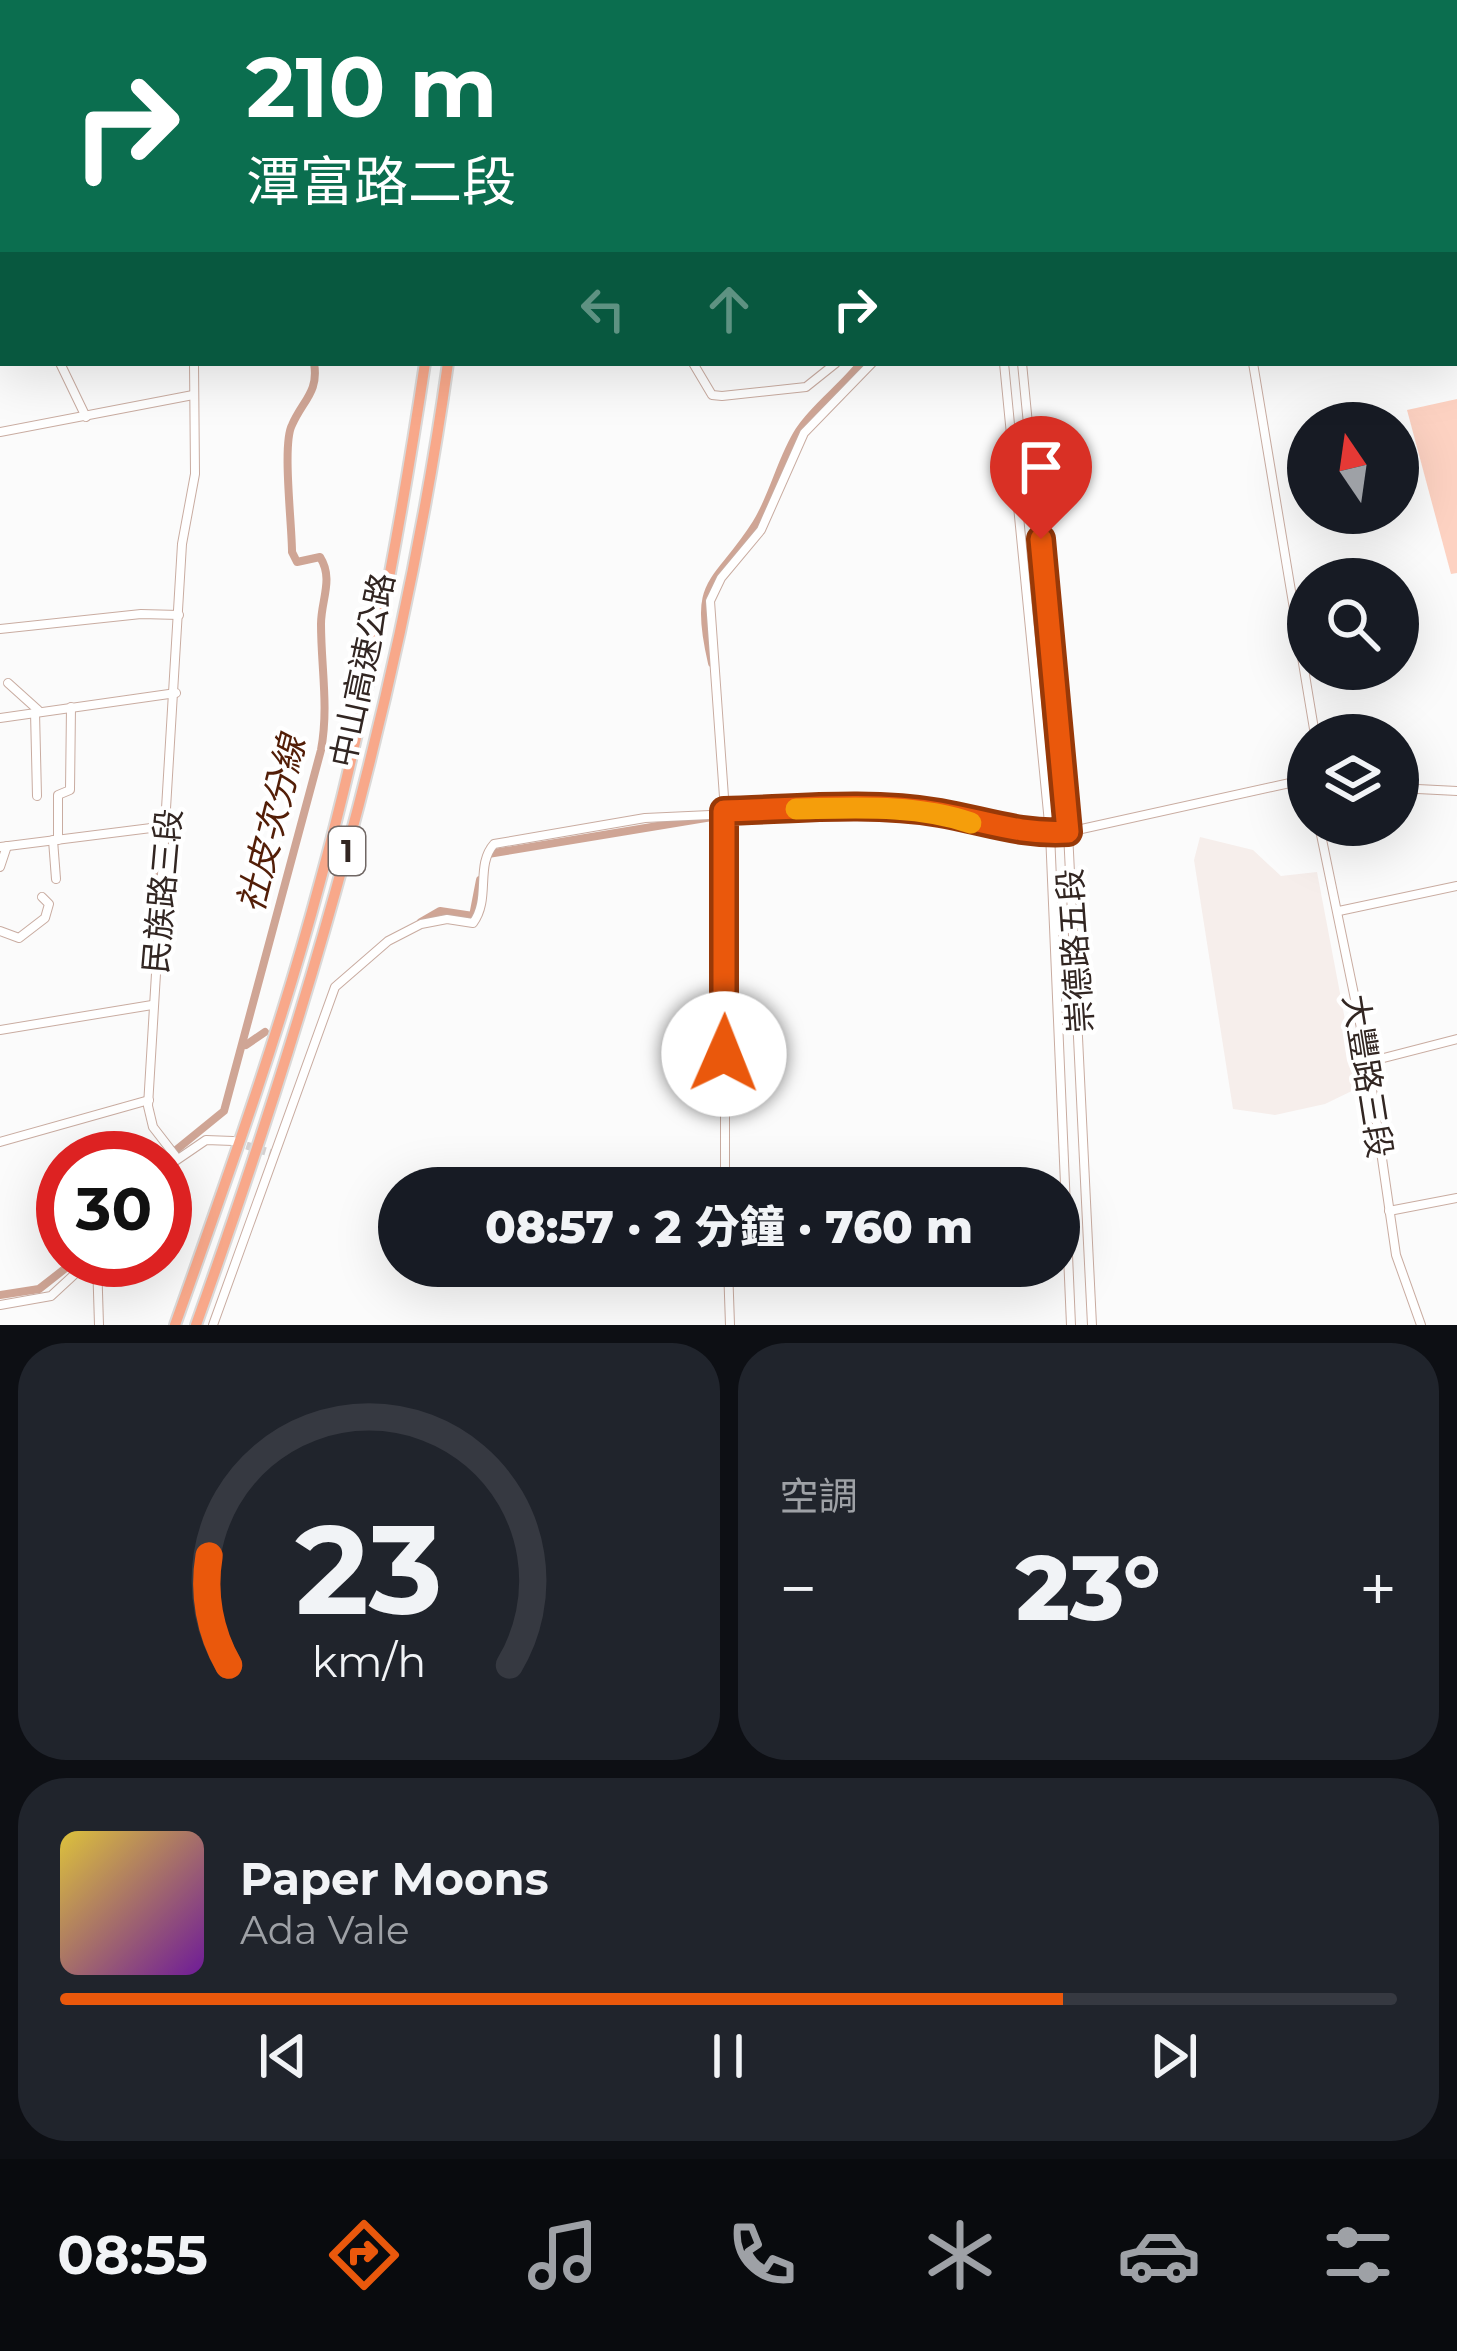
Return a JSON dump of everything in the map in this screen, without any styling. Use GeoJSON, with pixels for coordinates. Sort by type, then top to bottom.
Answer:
{"type":"FeatureCollection","features":[{"type":"Feature","properties":{"kind":"highway","name":"中山高速公路"},"geometry":{"type":"LineString","coordinates":[[175,1325],[268,1055],[321,880],[382,616],[424,366]]}},
{"type":"Feature","properties":{"kind":"highway","name":"中山高速公路"},"geometry":{"type":"LineString","coordinates":[[196,1325],[310,991],[359,809],[421,526],[448,366]]}},
{"type":"Feature","properties":{"kind":"street"},"geometry":{"type":"LineString","coordinates":[[61,366],[86,417]]}},
{"type":"Feature","properties":{"kind":"street","name":"民族路三段"},"geometry":{"type":"LineString","coordinates":[[155,1131],[148,1100],[182,544],[195,474],[194,366]]}},
{"type":"Feature","properties":{"kind":"street"},"geometry":{"type":"LineString","coordinates":[[695,366],[712,395],[722,396],[806,388],[832,366]]}},
{"type":"Feature","properties":{"kind":"street"},"geometry":{"type":"LineString","coordinates":[[725,1167],[724,811],[710,601],[721,578],[760,530],[804,433],[869,366]]}},
{"type":"Feature","properties":{"kind":"street","name":"崇德路五段"},"geometry":{"type":"LineString","coordinates":[[1004,366],[1050,833],[1071,1325]]}},
{"type":"Feature","properties":{"kind":"street","name":"崇德路五段"},"geometry":{"type":"LineString","coordinates":[[1022,366],[1068,832],[1092,1325]]}},
{"type":"Feature","properties":{"kind":"street"},"geometry":{"type":"LineString","coordinates":[[1254,366],[1312,714]]}},
{"type":"Feature","properties":{"kind":"street"},"geometry":{"type":"LineString","coordinates":[[0,432],[193,395]]}},
{"type":"Feature","properties":{"kind":"street"},"geometry":{"type":"LineString","coordinates":[[0,629],[179,615]]}},
{"type":"Feature","properties":{"kind":"street"},"geometry":{"type":"LineString","coordinates":[[8,683],[37,711],[37,796]]}},
{"type":"Feature","properties":{"kind":"street"},"geometry":{"type":"LineString","coordinates":[[0,718],[176,693]]}},
{"type":"Feature","properties":{"kind":"street"},"geometry":{"type":"LineString","coordinates":[[56,879],[58,795],[70,790],[71,707]]}},
{"type":"Feature","properties":{"kind":"street"},"geometry":{"type":"LineString","coordinates":[[213,1325],[335,987],[388,941],[421,924],[447,919],[473,923],[482,911],[485,864],[494,844],[624,820],[724,811],[866,808],[940,813],[1004,831],[1068,832],[1287,784]]}},
{"type":"Feature","properties":{"kind":"street"},"geometry":{"type":"LineString","coordinates":[[1419,789],[1457,791]]}},
{"type":"Feature","properties":{"kind":"street"},"geometry":{"type":"LineString","coordinates":[[0,867],[3,847],[167,826]]}},
{"type":"Feature","properties":{"kind":"street","name":"大豐路三段"},"geometry":{"type":"LineString","coordinates":[[1324,846],[1368,1062],[1399,1267],[1420,1325]]}},
{"type":"Feature","properties":{"kind":"street"},"geometry":{"type":"LineString","coordinates":[[1339,910],[1457,886]]}},
{"type":"Feature","properties":{"kind":"street"},"geometry":{"type":"LineString","coordinates":[[0,932],[20,938],[37,926],[49,904],[42,897]]}},
{"type":"Feature","properties":{"kind":"street"},"geometry":{"type":"LineString","coordinates":[[0,1030],[153,1005]]}},
{"type":"Feature","properties":{"kind":"street"},"geometry":{"type":"LineString","coordinates":[[1368,1062],[1457,1040]]}},
{"type":"Feature","properties":{"kind":"street"},"geometry":{"type":"LineString","coordinates":[[0,1142],[148,1100]]}},
{"type":"Feature","properties":{"kind":"street"},"geometry":{"type":"LineString","coordinates":[[192,1146],[206,1140],[233,1141]]}},
{"type":"Feature","properties":{"kind":"street"},"geometry":{"type":"LineString","coordinates":[[1389,1211],[1457,1198]]}},
{"type":"Feature","properties":{"kind":"street"},"geometry":{"type":"LineString","coordinates":[[0,1305],[51,1296],[62,1287]]}},
{"type":"Feature","properties":{"kind":"street"},"geometry":{"type":"LineString","coordinates":[[95,1287],[99,1325]]}},
{"type":"Feature","properties":{"kind":"street"},"geometry":{"type":"LineString","coordinates":[[729,1287],[730,1325]]}},
{"type":"Feature","properties":{"kind":"shaded area"},"geometry":{"type":"Polygon","coordinates":[[[1457,399],[1457,573],[1451,574],[1419,455],[1419,407],[1457,399]]]}},
{"type":"Feature","properties":{"kind":"shaded area"},"geometry":{"type":"Polygon","coordinates":[[[1200,837],[1253,850],[1281,876],[1317,872],[1358,1088],[1325,1104],[1275,1115],[1233,1109],[1194,860],[1200,837]]]}},
{"type":"Feature","properties":{"kind":"waterway","name":"社皮次分線"},"geometry":{"type":"LineString","coordinates":[[192,1137],[224,1111],[321,750],[326,573],[320,557],[297,562],[292,552],[288,466],[289,435],[312,389],[314,366]]}},
{"type":"Feature","properties":{"kind":"waterway"},"geometry":{"type":"LineString","coordinates":[[712,663],[705,614],[712,585],[756,524],[799,431],[858,366]]}},
{"type":"Feature","properties":{"kind":"waterway"},"geometry":{"type":"LineString","coordinates":[[488,854],[724,815]]}},
{"type":"Feature","properties":{"kind":"waterway"},"geometry":{"type":"LineString","coordinates":[[154,893],[160,851]]}},
{"type":"Feature","properties":{"kind":"waterway"},"geometry":{"type":"LineString","coordinates":[[421,922],[440,911],[473,916],[480,880]]}},
{"type":"Feature","properties":{"kind":"waterway"},"geometry":{"type":"LineString","coordinates":[[246,1045],[265,1032]]}},
{"type":"Feature","properties":{"kind":"waterway","name":"社皮次分線"},"geometry":{"type":"LineString","coordinates":[[0,1295],[42,1287]]}},
{"type":"Feature","properties":{"kind":"tunnel"},"geometry":{"type":"LineString","coordinates":[[235,1142],[274,1154]]}},
{"type":"Feature","properties":{"kind":"slow traffic"},"geometry":{"type":"LineString","coordinates":[[796,809],[940,813],[971,823]]}},
{"type":"Feature","properties":{"kind":"route"},"geometry":{"type":"LineString","coordinates":[[724,1054],[724,811],[866,808],[940,813],[1004,831],[1068,832],[1041,539]]}}]}
